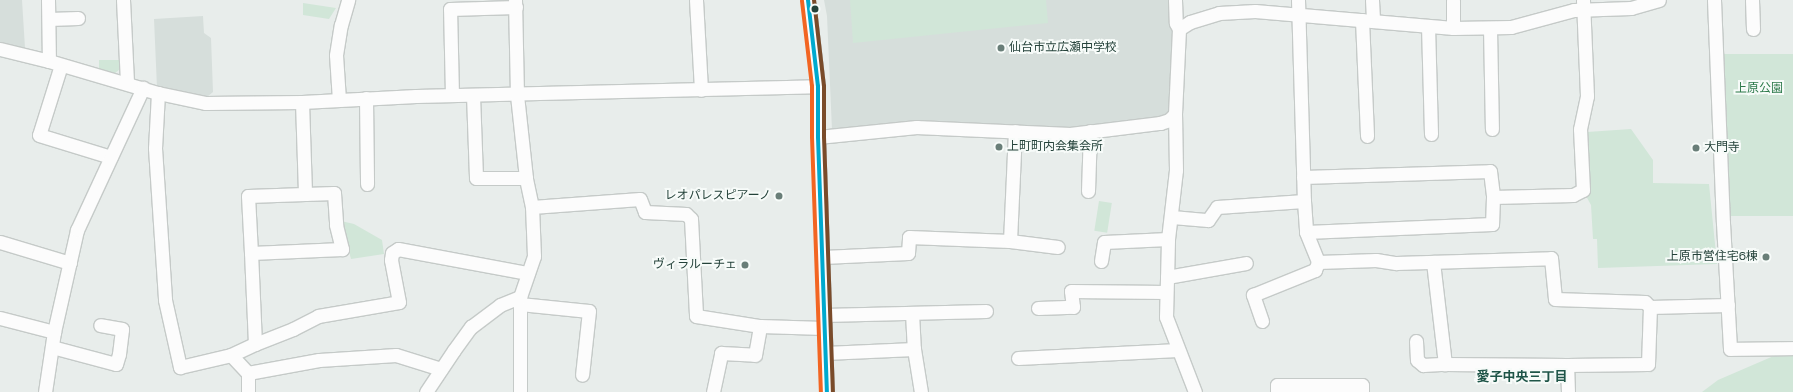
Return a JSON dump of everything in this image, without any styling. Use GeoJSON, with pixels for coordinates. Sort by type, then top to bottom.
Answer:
{"type":"FeatureCollection","features":[{"type":"Feature","properties":{"kind":"street"},"geometry":{"type":"LineString","coordinates":[[48,0],[55,63],[39,134],[111,157]]}},
{"type":"Feature","properties":{"kind":"street"},"geometry":{"type":"LineString","coordinates":[[123,0],[127,83]]}},
{"type":"Feature","properties":{"kind":"street"},"geometry":{"type":"LineString","coordinates":[[339,100],[336,55],[341,25],[348,0]]}},
{"type":"Feature","properties":{"kind":"street"},"geometry":{"type":"LineString","coordinates":[[696,0],[701,90]]}},
{"type":"Feature","properties":{"kind":"street"},"geometry":{"type":"LineString","coordinates":[[808,0],[818,86],[818,137],[827,392]]}},
{"type":"Feature","properties":{"kind":"street"},"geometry":{"type":"LineString","coordinates":[[1175,0],[1176,23],[1179,29],[1175,114],[1176,170],[1172,217],[1168,239],[1166,317],[1195,392]]}},
{"type":"Feature","properties":{"kind":"street"},"geometry":{"type":"LineString","coordinates":[[1262,321],[1253,295],[1315,270],[1318,262],[1306,232],[1298,0]]}},
{"type":"Feature","properties":{"kind":"street"},"geometry":{"type":"LineString","coordinates":[[1367,136],[1368,20],[1372,0]]}},
{"type":"Feature","properties":{"kind":"street"},"geometry":{"type":"LineString","coordinates":[[1453,0],[1453,28]]}},
{"type":"Feature","properties":{"kind":"street"},"geometry":{"type":"LineString","coordinates":[[1179,29],[1190,22],[1219,13],[1255,11],[1453,28],[1490,28],[1527,24],[1574,10],[1583,5],[1631,8],[1659,0]]}},
{"type":"Feature","properties":{"kind":"street"},"geometry":{"type":"LineString","coordinates":[[1714,0],[1723,223],[1730,349],[1793,348]]}},
{"type":"Feature","properties":{"kind":"street"},"geometry":{"type":"LineString","coordinates":[[1752,0],[1754,29]]}},
{"type":"Feature","properties":{"kind":"street"},"geometry":{"type":"LineString","coordinates":[[452,96],[450,9],[516,4],[518,95],[526,178],[532,207],[534,256],[520,301],[520,392]]}},
{"type":"Feature","properties":{"kind":"street"},"geometry":{"type":"LineString","coordinates":[[1493,198],[1573,195],[1583,190],[1580,129],[1587,96],[1583,5]]}},
{"type":"Feature","properties":{"kind":"street"},"geometry":{"type":"LineString","coordinates":[[49,19],[78,18]]}},
{"type":"Feature","properties":{"kind":"street"},"geometry":{"type":"LineString","coordinates":[[1428,26],[1431,134]]}},
{"type":"Feature","properties":{"kind":"street"},"geometry":{"type":"LineString","coordinates":[[1490,28],[1492,129]]}},
{"type":"Feature","properties":{"kind":"street"},"geometry":{"type":"LineString","coordinates":[[0,49],[127,83],[158,93],[206,103],[302,102],[366,98],[818,86]]}},
{"type":"Feature","properties":{"kind":"street"},"geometry":{"type":"LineString","coordinates":[[45,392],[54,332],[77,230],[142,88]]}},
{"type":"Feature","properties":{"kind":"street"},"geometry":{"type":"LineString","coordinates":[[158,93],[155,148],[165,300],[180,367],[231,355],[293,329],[318,316],[399,302],[391,260],[392,253],[398,249],[528,273]]}},
{"type":"Feature","properties":{"kind":"street"},"geometry":{"type":"LineString","coordinates":[[473,95],[476,178],[526,178]]}},
{"type":"Feature","properties":{"kind":"street"},"geometry":{"type":"LineString","coordinates":[[366,98],[367,184]]}},
{"type":"Feature","properties":{"kind":"street"},"geometry":{"type":"LineString","coordinates":[[302,102],[305,194]]}},
{"type":"Feature","properties":{"kind":"street"},"geometry":{"type":"LineString","coordinates":[[818,137],[916,127],[1051,134],[1090,132],[1160,123],[1169,120],[1175,114]]}},
{"type":"Feature","properties":{"kind":"street"},"geometry":{"type":"LineString","coordinates":[[1010,241],[1015,132]]}},
{"type":"Feature","properties":{"kind":"street"},"geometry":{"type":"LineString","coordinates":[[1088,191],[1090,132]]}},
{"type":"Feature","properties":{"kind":"street"},"geometry":{"type":"LineString","coordinates":[[1303,177],[1490,170],[1493,198],[1492,224],[1306,232]]}},
{"type":"Feature","properties":{"kind":"street"},"geometry":{"type":"LineString","coordinates":[[251,253],[342,249],[336,225],[334,193],[248,196],[255,344]]}},
{"type":"Feature","properties":{"kind":"street"},"geometry":{"type":"LineString","coordinates":[[532,207],[640,199],[645,212],[686,214],[691,219],[696,316],[760,326],[824,328]]}},
{"type":"Feature","properties":{"kind":"street"},"geometry":{"type":"LineString","coordinates":[[1172,217],[1208,220],[1217,208],[1304,201]]}},
{"type":"Feature","properties":{"kind":"street"},"geometry":{"type":"LineString","coordinates":[[823,257],[908,253],[909,237],[1010,241],[1058,247]]}},
{"type":"Feature","properties":{"kind":"street"},"geometry":{"type":"LineString","coordinates":[[1101,261],[1101,239],[1168,239]]}},
{"type":"Feature","properties":{"kind":"street"},"geometry":{"type":"LineString","coordinates":[[0,242],[70,263]]}},
{"type":"Feature","properties":{"kind":"street"},"geometry":{"type":"LineString","coordinates":[[1318,262],[1376,260],[1396,263],[1551,258],[1555,299],[1644,302],[1650,307],[1728,305]]}},
{"type":"Feature","properties":{"kind":"street"},"geometry":{"type":"LineString","coordinates":[[1433,262],[1445,364]]}},
{"type":"Feature","properties":{"kind":"street"},"geometry":{"type":"LineString","coordinates":[[1167,277],[1246,263]]}},
{"type":"Feature","properties":{"kind":"street"},"geometry":{"type":"LineString","coordinates":[[1038,308],[1073,307],[1071,291],[1166,292]]}},
{"type":"Feature","properties":{"kind":"street"},"geometry":{"type":"LineString","coordinates":[[426,392],[471,327],[500,305],[520,301],[589,311],[582,375]]}},
{"type":"Feature","properties":{"kind":"street"},"geometry":{"type":"LineString","coordinates":[[1416,341],[1417,360],[1423,365],[1648,364],[1650,307]]}},
{"type":"Feature","properties":{"kind":"street"},"geometry":{"type":"LineString","coordinates":[[824,315],[986,311]]}},
{"type":"Feature","properties":{"kind":"street"},"geometry":{"type":"LineString","coordinates":[[912,313],[914,349],[922,392]]}},
{"type":"Feature","properties":{"kind":"street"},"geometry":{"type":"LineString","coordinates":[[0,318],[54,332]]}},
{"type":"Feature","properties":{"kind":"street"},"geometry":{"type":"LineString","coordinates":[[52,347],[116,364],[119,354],[122,329],[100,325]]}},
{"type":"Feature","properties":{"kind":"street"},"geometry":{"type":"LineString","coordinates":[[713,392],[721,352],[755,355],[760,326]]}},
{"type":"Feature","properties":{"kind":"street"},"geometry":{"type":"LineString","coordinates":[[825,353],[914,349]]}},
{"type":"Feature","properties":{"kind":"street"},"geometry":{"type":"LineString","coordinates":[[1018,358],[1178,350]]}},
{"type":"Feature","properties":{"kind":"street"},"geometry":{"type":"LineString","coordinates":[[231,355],[248,373],[248,392]]}},
{"type":"Feature","properties":{"kind":"street"},"geometry":{"type":"LineString","coordinates":[[248,373],[319,360],[396,355],[442,369]]}},
{"type":"Feature","properties":{"kind":"street"},"geometry":{"type":"LineString","coordinates":[[1567,365],[1568,392]]}},
{"type":"Feature","properties":{"kind":"street"},"geometry":{"type":"LineString","coordinates":[[1277,392],[1277,385],[1320,389],[1362,385],[1362,392]]}},
{"type":"Feature","properties":{"kind":"shaded area"},"geometry":{"type":"Polygon","coordinates":[[[0,0],[22,0],[25,48],[0,44],[0,0]]]}},
{"type":"Feature","properties":{"kind":"shaded area","name":"仙台市立広瀬中学校"},"geometry":{"type":"Polygon","coordinates":[[[824,0],[1172,0],[1175,29],[1171,114],[1161,118],[1066,131],[832,130],[827,16],[824,0]]]}},
{"type":"Feature","properties":{"kind":"shaded area"},"geometry":{"type":"Polygon","coordinates":[[[203,16],[204,33],[211,38],[213,92],[207,97],[157,88],[154,19],[203,16]]]}},
{"type":"Feature","properties":{"kind":"green space"},"geometry":{"type":"Polygon","coordinates":[[[850,0],[1046,0],[1048,23],[853,43],[850,0]]]}},
{"type":"Feature","properties":{"kind":"green space"},"geometry":{"type":"Polygon","coordinates":[[[303,3],[336,8],[329,19],[303,15],[303,3]]]}},
{"type":"Feature","properties":{"kind":"green space","name":"上原公園"},"geometry":{"type":"Polygon","coordinates":[[[1724,54],[1793,54],[1793,216],[1724,216],[1724,54]]]}},
{"type":"Feature","properties":{"kind":"green space"},"geometry":{"type":"Polygon","coordinates":[[[99,60],[120,60],[120,69],[114,74],[99,70],[99,60]]]}},
{"type":"Feature","properties":{"kind":"green space"},"geometry":{"type":"Polygon","coordinates":[[[1631,129],[1653,160],[1653,183],[1709,184],[1717,264],[1598,268],[1597,239],[1593,239],[1591,205],[1586,196],[1587,132],[1631,129]]]}},
{"type":"Feature","properties":{"kind":"green space"},"geometry":{"type":"Polygon","coordinates":[[[1099,201],[1112,203],[1107,233],[1094,231],[1099,201]]]}},
{"type":"Feature","properties":{"kind":"green space"},"geometry":{"type":"Polygon","coordinates":[[[341,221],[354,224],[382,240],[384,254],[351,259],[341,221]]]}},
{"type":"Feature","properties":{"kind":"green space"},"geometry":{"type":"Polygon","coordinates":[[[1783,352],[1793,352],[1793,392],[1702,392],[1718,380],[1783,352]]]}},
{"type":"Feature","properties":{"kind":"transit line"},"geometry":{"type":"LineString","coordinates":[[808,0],[818,86],[818,137],[827,392]]}},
{"type":"Feature","properties":{"kind":"transit line"},"geometry":{"type":"LineString","coordinates":[[814,0],[824,86],[824,137],[833,392]]}},
{"type":"Feature","properties":{"kind":"transit line"},"geometry":{"type":"LineString","coordinates":[[802,1],[812,86],[812,137],[821,392]]}},
{"type":"Feature","properties":{"kind":"place","name":"仙台市立広瀬中学校"},"geometry":{"type":"Point","coordinates":[1001,48]}},
{"type":"Feature","properties":{"kind":"place","name":"上町町内会集会所"},"geometry":{"type":"Point","coordinates":[999,147]}},
{"type":"Feature","properties":{"kind":"place","name":"大門寺"},"geometry":{"type":"Point","coordinates":[1696,148]}},
{"type":"Feature","properties":{"kind":"place","name":"レオパレスピアーノ"},"geometry":{"type":"Point","coordinates":[779,196]}},
{"type":"Feature","properties":{"kind":"place","name":"上原市営住宅6棟"},"geometry":{"type":"Point","coordinates":[1766,257]}},
{"type":"Feature","properties":{"kind":"place","name":"ヴィラルーチェ"},"geometry":{"type":"Point","coordinates":[745,265]}},
{"type":"Feature","properties":{"kind":"district","name":"愛子中央三丁目"},"geometry":{"type":"Point","coordinates":[1522,377]}}]}
